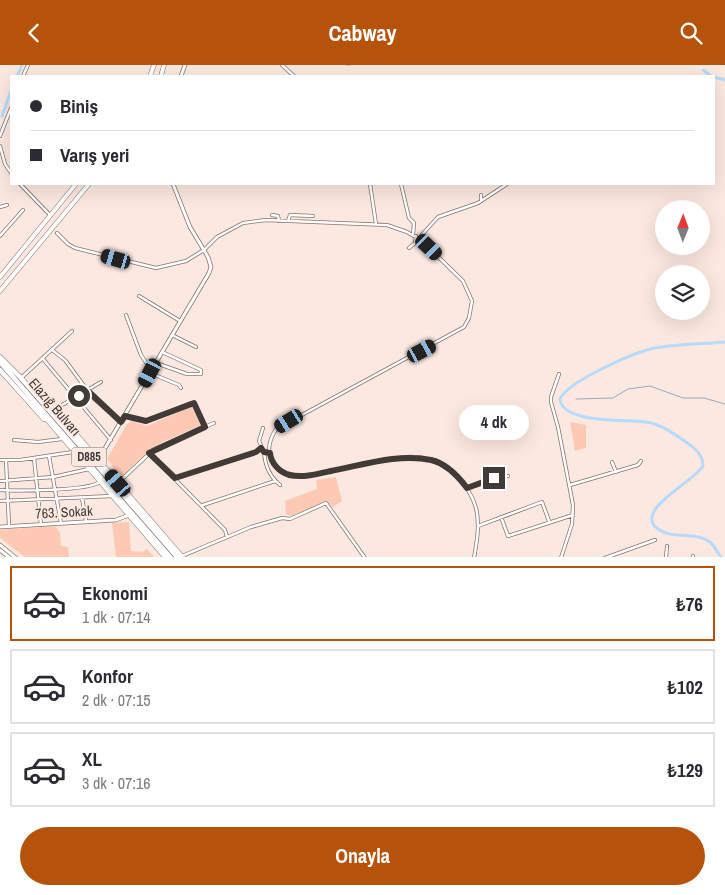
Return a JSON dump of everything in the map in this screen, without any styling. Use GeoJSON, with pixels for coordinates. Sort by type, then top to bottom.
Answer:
{"type":"FeatureCollection","features":[{"type":"Feature","properties":{"kind":"highway","name":"Elazığ Bulvarı"},"geometry":{"type":"LineString","coordinates":[[0,357],[22,378],[50,412],[181,557]]}},
{"type":"Feature","properties":{"kind":"highway","name":"Elazığ Bulvarı"},"geometry":{"type":"LineString","coordinates":[[0,362],[171,557]]}},
{"type":"Feature","properties":{"kind":"highway"},"geometry":{"type":"LineString","coordinates":[[0,370],[50,424]]}},
{"type":"Feature","properties":{"kind":"highway"},"geometry":{"type":"LineString","coordinates":[[31,397],[62,439],[166,557]]}},
{"type":"Feature","properties":{"kind":"highway"},"geometry":{"type":"LineString","coordinates":[[50,412],[73,431],[181,557]]}},
{"type":"Feature","properties":{"kind":"main road"},"geometry":{"type":"LineString","coordinates":[[0,277],[75,185]]}},
{"type":"Feature","properties":{"kind":"main road"},"geometry":{"type":"LineString","coordinates":[[0,291],[89,185]]}},
{"type":"Feature","properties":{"kind":"main road"},"geometry":{"type":"LineString","coordinates":[[68,193],[76,201]]}},
{"type":"Feature","properties":{"kind":"street"},"geometry":{"type":"LineString","coordinates":[[282,65],[293,75]]}},
{"type":"Feature","properties":{"kind":"street"},"geometry":{"type":"LineString","coordinates":[[0,136],[10,109]]}},
{"type":"Feature","properties":{"kind":"street"},"geometry":{"type":"LineString","coordinates":[[0,146],[5,164],[10,172]]}},
{"type":"Feature","properties":{"kind":"street"},"geometry":{"type":"LineString","coordinates":[[21,185],[50,215]]}},
{"type":"Feature","properties":{"kind":"street"},"geometry":{"type":"LineString","coordinates":[[98,460],[209,273],[210,261],[184,214],[173,185]]}},
{"type":"Feature","properties":{"kind":"street"},"geometry":{"type":"LineString","coordinates":[[370,185],[376,224]]}},
{"type":"Feature","properties":{"kind":"street"},"geometry":{"type":"LineString","coordinates":[[401,185],[409,218],[415,225],[415,243],[409,248]]}},
{"type":"Feature","properties":{"kind":"street"},"geometry":{"type":"LineString","coordinates":[[416,236],[438,217],[481,201],[505,185]]}},
{"type":"Feature","properties":{"kind":"street"},"geometry":{"type":"LineString","coordinates":[[481,195],[481,201]]}},
{"type":"Feature","properties":{"kind":"street"},"geometry":{"type":"LineString","coordinates":[[0,207],[8,205]]}},
{"type":"Feature","properties":{"kind":"street"},"geometry":{"type":"LineString","coordinates":[[0,236],[23,210]]}},
{"type":"Feature","properties":{"kind":"street"},"geometry":{"type":"LineString","coordinates":[[272,215],[278,216],[279,221]]}},
{"type":"Feature","properties":{"kind":"street"},"geometry":{"type":"LineString","coordinates":[[288,221],[290,215],[313,216]]}},
{"type":"Feature","properties":{"kind":"street"},"geometry":{"type":"LineString","coordinates":[[57,233],[75,248],[156,268],[186,261],[204,250],[217,237],[236,225],[279,221],[376,224],[416,236],[454,270],[470,292],[472,309],[464,327],[276,429],[270,439],[270,453],[274,464],[280,471],[288,475],[300,476],[408,457],[433,461],[458,476],[467,488],[476,507],[478,526],[474,557]]}},
{"type":"Feature","properties":{"kind":"street"},"geometry":{"type":"LineString","coordinates":[[140,296],[180,321]]}},
{"type":"Feature","properties":{"kind":"street"},"geometry":{"type":"LineString","coordinates":[[126,315],[139,350],[150,372],[179,385],[181,388]]}},
{"type":"Feature","properties":{"kind":"street"},"geometry":{"type":"LineString","coordinates":[[22,378],[72,331]]}},
{"type":"Feature","properties":{"kind":"street"},"geometry":{"type":"LineString","coordinates":[[172,335],[196,347]]}},
{"type":"Feature","properties":{"kind":"street"},"geometry":{"type":"LineString","coordinates":[[52,350],[65,360],[88,391],[121,422]]}},
{"type":"Feature","properties":{"kind":"street"},"geometry":{"type":"LineString","coordinates":[[156,363],[187,374],[201,374],[200,370],[162,353]]}},
{"type":"Feature","properties":{"kind":"street"},"geometry":{"type":"LineString","coordinates":[[43,359],[111,440]]}},
{"type":"Feature","properties":{"kind":"street"},"geometry":{"type":"LineString","coordinates":[[560,374],[550,397],[570,485],[573,515],[561,557]]}},
{"type":"Feature","properties":{"kind":"street"},"geometry":{"type":"LineString","coordinates":[[50,412],[101,382]]}},
{"type":"Feature","properties":{"kind":"street"},"geometry":{"type":"LineString","coordinates":[[125,416],[146,421],[191,403],[195,405],[205,427]]}},
{"type":"Feature","properties":{"kind":"street"},"geometry":{"type":"LineString","coordinates":[[118,483],[149,453],[214,423]]}},
{"type":"Feature","properties":{"kind":"street"},"geometry":{"type":"LineString","coordinates":[[263,428],[258,441],[264,452],[265,462],[275,481],[280,485]]}},
{"type":"Feature","properties":{"kind":"street"},"geometry":{"type":"LineString","coordinates":[[14,440],[62,439]]}},
{"type":"Feature","properties":{"kind":"street"},"geometry":{"type":"LineString","coordinates":[[175,478],[256,452],[261,448]]}},
{"type":"Feature","properties":{"kind":"street"},"geometry":{"type":"LineString","coordinates":[[0,460],[34,458],[73,451]]}},
{"type":"Feature","properties":{"kind":"street"},"geometry":{"type":"LineString","coordinates":[[264,452],[270,453]]}},
{"type":"Feature","properties":{"kind":"street"},"geometry":{"type":"LineString","coordinates":[[149,453],[224,530],[227,537]]}},
{"type":"Feature","properties":{"kind":"street"},"geometry":{"type":"LineString","coordinates":[[49,456],[61,523]]}},
{"type":"Feature","properties":{"kind":"street"},"geometry":{"type":"LineString","coordinates":[[34,458],[40,499],[41,525]]}},
{"type":"Feature","properties":{"kind":"street"},"geometry":{"type":"LineString","coordinates":[[6,460],[10,527]]}},
{"type":"Feature","properties":{"kind":"street"},"geometry":{"type":"LineString","coordinates":[[570,485],[638,465],[641,461]]}},
{"type":"Feature","properties":{"kind":"street"},"geometry":{"type":"LineString","coordinates":[[612,462],[616,472]]}},
{"type":"Feature","properties":{"kind":"street"},"geometry":{"type":"LineString","coordinates":[[0,481],[53,477],[89,469]]}},
{"type":"Feature","properties":{"kind":"street"},"geometry":{"type":"LineString","coordinates":[[467,488],[508,476]]}},
{"type":"Feature","properties":{"kind":"street"},"geometry":{"type":"LineString","coordinates":[[203,505],[275,481]]}},
{"type":"Feature","properties":{"kind":"street"},"geometry":{"type":"LineString","coordinates":[[0,491],[56,489],[95,485],[100,482]]}},
{"type":"Feature","properties":{"kind":"street"},"geometry":{"type":"LineString","coordinates":[[0,501],[112,496]]}},
{"type":"Feature","properties":{"kind":"street"},"geometry":{"type":"LineString","coordinates":[[82,498],[86,522]]}},
{"type":"Feature","properties":{"kind":"street"},"geometry":{"type":"LineString","coordinates":[[478,526],[542,502],[548,521]]}},
{"type":"Feature","properties":{"kind":"street"},"geometry":{"type":"LineString","coordinates":[[181,557],[227,537],[276,519],[290,519],[326,503],[365,557]]}},
{"type":"Feature","properties":{"kind":"street","name":"763. Sokak"},"geometry":{"type":"LineString","coordinates":[[0,527],[116,520],[129,515]]}},
{"type":"Feature","properties":{"kind":"street"},"geometry":{"type":"LineString","coordinates":[[501,517],[508,536],[548,521],[573,515]]}},
{"type":"Feature","properties":{"kind":"street"},"geometry":{"type":"LineString","coordinates":[[605,557],[654,540]]}},
{"type":"Feature","properties":{"kind":"street"},"geometry":{"type":"LineString","coordinates":[[0,545],[16,557]]}},
{"type":"Feature","properties":{"kind":"street"},"geometry":{"type":"LineString","coordinates":[[666,557],[667,546]]}},
{"type":"Feature","properties":{"kind":"street"},"geometry":{"type":"LineString","coordinates":[[0,550],[10,557]]}},
{"type":"Feature","properties":{"kind":"shaded area"},"geometry":{"type":"Polygon","coordinates":[[[192,406],[201,425],[152,447],[121,477],[107,459],[127,424],[132,421],[147,426],[192,406]]]}},
{"type":"Feature","properties":{"kind":"shaded area"},"geometry":{"type":"Polygon","coordinates":[[[570,422],[586,425],[586,448],[575,451],[570,422]]]}},
{"type":"Feature","properties":{"kind":"shaded area"},"geometry":{"type":"Polygon","coordinates":[[[336,477],[342,501],[333,507],[327,501],[291,516],[286,514],[285,501],[317,489],[316,480],[336,477]]]}},
{"type":"Feature","properties":{"kind":"shaded area"},"geometry":{"type":"Polygon","coordinates":[[[129,522],[131,551],[143,552],[147,549],[154,557],[116,557],[112,523],[129,522]]]}},
{"type":"Feature","properties":{"kind":"shaded area"},"geometry":{"type":"Polygon","coordinates":[[[55,526],[60,533],[61,546],[68,547],[69,557],[25,557],[0,538],[0,530],[55,526]]]}},
{"type":"Feature","properties":{"kind":"waterway"},"geometry":{"type":"LineString","coordinates":[[17,75],[22,65]]}},
{"type":"Feature","properties":{"kind":"waterway"},"geometry":{"type":"LineString","coordinates":[[346,65],[351,65]]}},
{"type":"Feature","properties":{"kind":"waterway"},"geometry":{"type":"LineString","coordinates":[[703,70],[710,75]]}},
{"type":"Feature","properties":{"kind":"waterway"},"geometry":{"type":"LineString","coordinates":[[715,77],[725,80]]}},
{"type":"Feature","properties":{"kind":"waterway"},"geometry":{"type":"LineString","coordinates":[[2,116],[10,94]]}},
{"type":"Feature","properties":{"kind":"waterway"},"geometry":{"type":"LineString","coordinates":[[721,557],[710,542],[698,537],[664,532],[658,529],[652,522],[653,514],[659,505],[703,466],[702,458],[695,449],[672,432],[656,424],[596,419],[583,416],[572,413],[563,407],[560,399],[575,384],[588,376],[618,361],[646,351],[672,346],[725,342]]}},
{"type":"Feature","properties":{"kind":"waterway"},"geometry":{"type":"LineString","coordinates":[[576,399],[613,398],[628,389],[650,386],[683,398],[704,398],[725,404]]}},
{"type":"Feature","properties":{"kind":"route"},"geometry":{"type":"LineString","coordinates":[[79,396],[88,391],[93,398],[121,422],[125,416],[146,421],[194,403],[205,427],[154,449],[149,453],[175,478],[256,452],[261,448],[264,452],[270,453],[274,464],[280,471],[288,475],[312,475],[408,457],[433,461],[458,476],[467,488],[494,478]]}}]}
